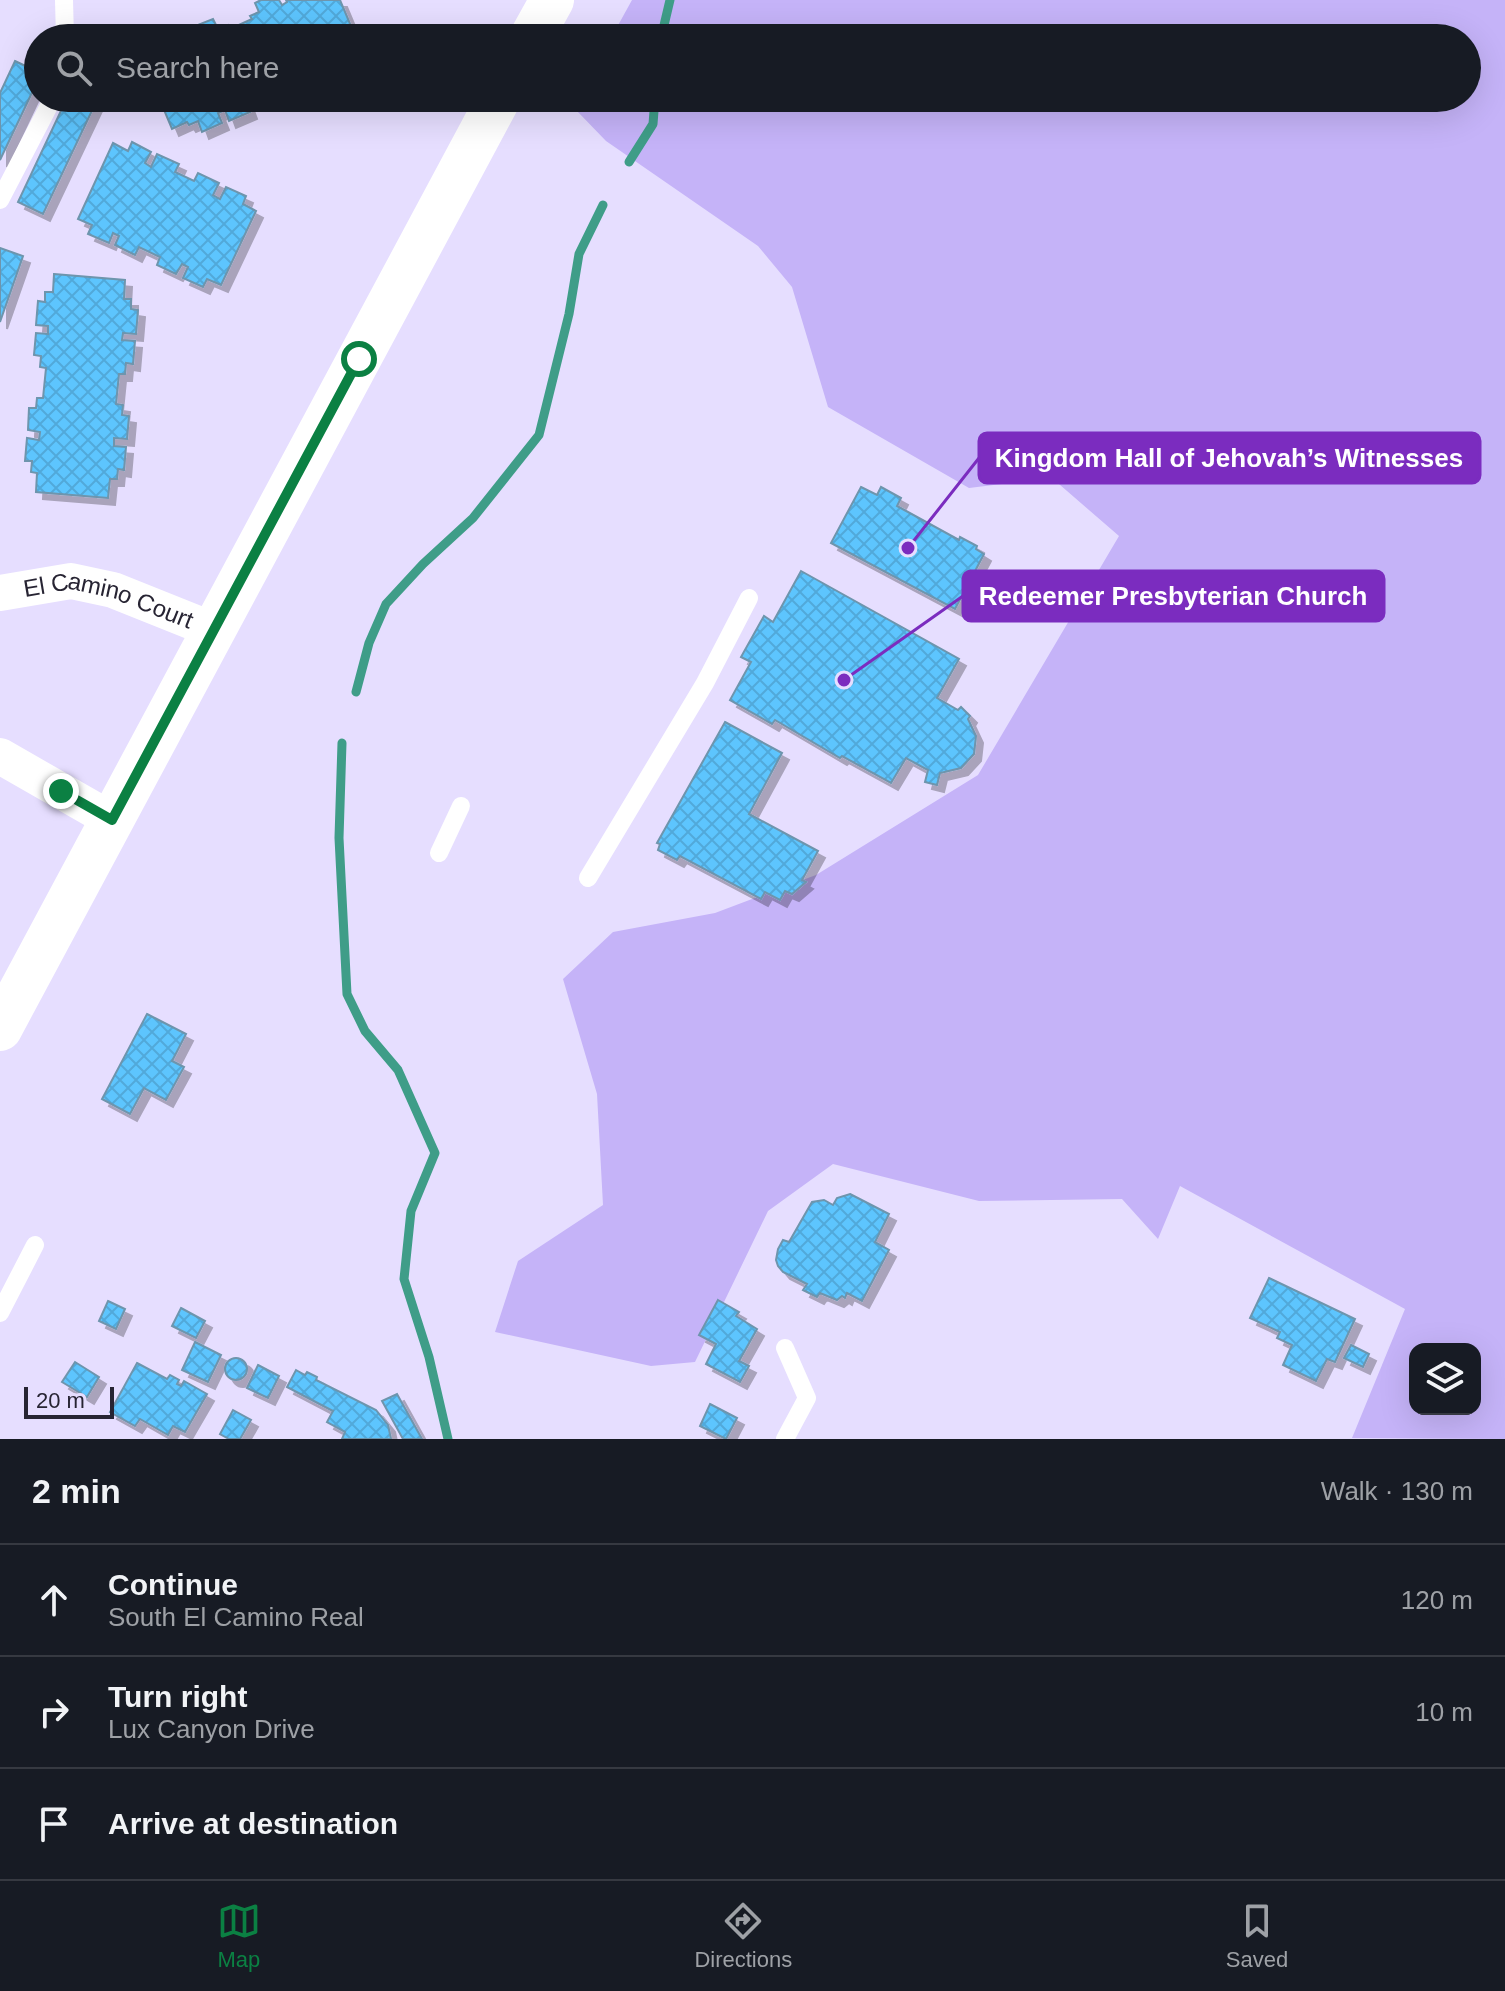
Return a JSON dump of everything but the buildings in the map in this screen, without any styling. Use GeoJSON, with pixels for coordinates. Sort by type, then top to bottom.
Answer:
{"type":"FeatureCollection","features":[{"type":"Feature","properties":{"kind":"main road"},"geometry":{"type":"LineString","coordinates":[[539,24],[552,0]]}},
{"type":"Feature","properties":{"kind":"main road"},"geometry":{"type":"LineString","coordinates":[[0,1029],[491,112]]}},
{"type":"Feature","properties":{"kind":"street","name":"El Camino Court"},"geometry":{"type":"LineString","coordinates":[[0,593],[71,581],[113,590],[213,630]]}},
{"type":"Feature","properties":{"kind":"street"},"geometry":{"type":"LineString","coordinates":[[0,756],[112,820]]}},
{"type":"Feature","properties":{"kind":"lane"},"geometry":{"type":"LineString","coordinates":[[64,0],[65,24]]}},
{"type":"Feature","properties":{"kind":"lane"},"geometry":{"type":"LineString","coordinates":[[0,200],[46,112]]}},
{"type":"Feature","properties":{"kind":"lane"},"geometry":{"type":"LineString","coordinates":[[588,878],[705,683],[749,598]]}},
{"type":"Feature","properties":{"kind":"lane"},"geometry":{"type":"LineString","coordinates":[[439,853],[461,806]]}},
{"type":"Feature","properties":{"kind":"lane"},"geometry":{"type":"LineString","coordinates":[[0,1313],[35,1245]]}},
{"type":"Feature","properties":{"kind":"lane"},"geometry":{"type":"LineString","coordinates":[[785,1348],[807,1398],[785,1439]]}},
{"type":"Feature","properties":{"kind":"shaded area"},"geometry":{"type":"Polygon","coordinates":[[[632,0],[1505,0],[1505,1439],[1352,1438],[1405,1309],[1180,1186],[1158,1239],[1122,1199],[979,1201],[833,1164],[768,1211],[695,1362],[651,1366],[495,1332],[518,1261],[603,1205],[597,1094],[563,979],[613,932],[715,913],[816,875],[978,775],[1119,536],[1052,478],[969,488],[828,407],[792,287],[758,246],[606,141],[578,112],[1481,112],[1481,24],[619,24],[632,0]]]}},
{"type":"Feature","properties":{"kind":"waterway"},"geometry":{"type":"LineString","coordinates":[[664,24],[670,0]]}},
{"type":"Feature","properties":{"kind":"waterway"},"geometry":{"type":"LineString","coordinates":[[629,162],[653,124],[654,112]]}},
{"type":"Feature","properties":{"kind":"waterway"},"geometry":{"type":"LineString","coordinates":[[356,692],[369,643],[386,604],[423,564],[473,518],[539,435],[569,314],[579,254],[603,205]]}},
{"type":"Feature","properties":{"kind":"waterway"},"geometry":{"type":"LineString","coordinates":[[342,743],[339,838],[347,994],[365,1031],[398,1070],[435,1153],[411,1211],[404,1279],[429,1357],[448,1439]]}},
{"type":"Feature","properties":{"kind":"place","name":"Kingdom Hall of Jehovah’s Witnesses"},"geometry":{"type":"Point","coordinates":[908,548]}},
{"type":"Feature","properties":{"kind":"place","name":"Redeemer Presbyterian Church"},"geometry":{"type":"Point","coordinates":[844,680]}},
{"type":"Feature","properties":{"kind":"route"},"geometry":{"type":"LineString","coordinates":[[61,791],[112,820],[359,359]]}}]}
